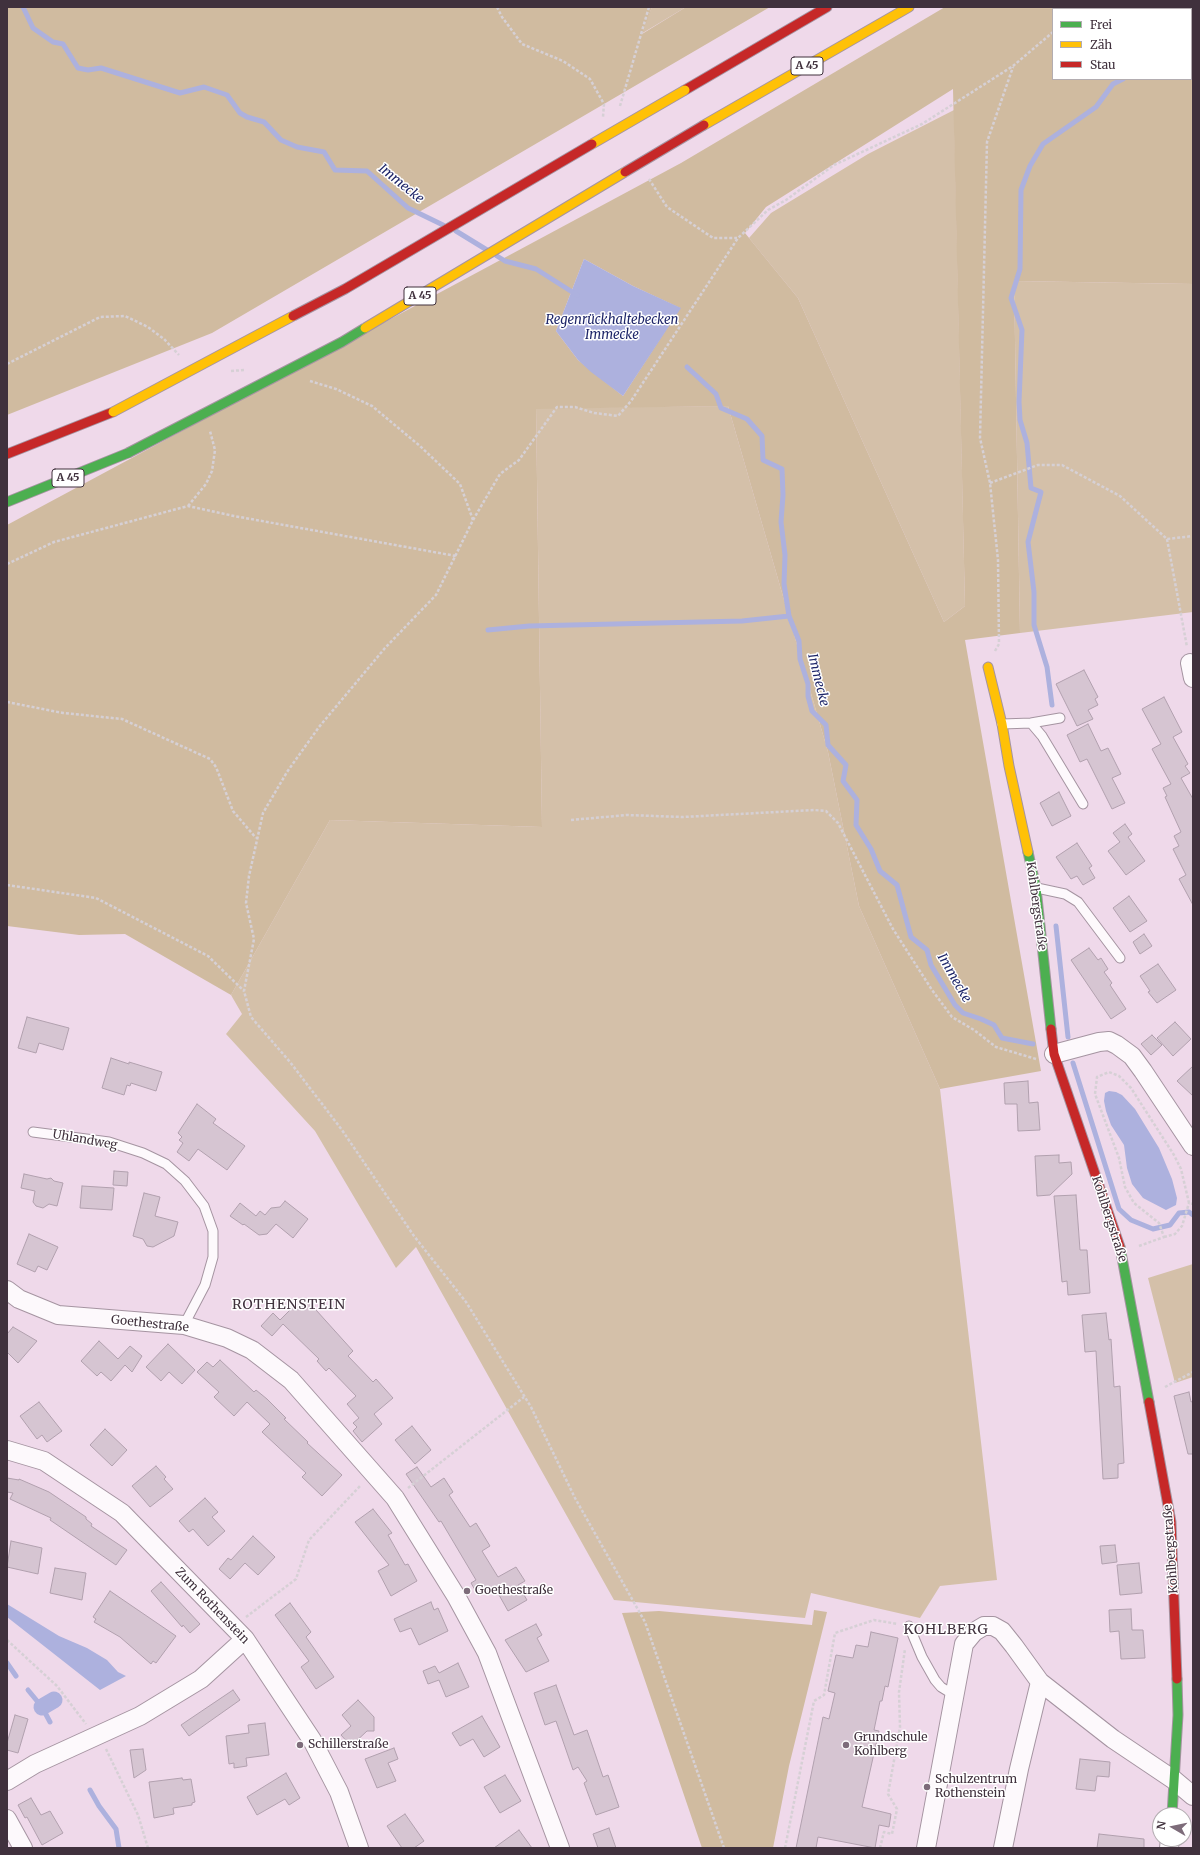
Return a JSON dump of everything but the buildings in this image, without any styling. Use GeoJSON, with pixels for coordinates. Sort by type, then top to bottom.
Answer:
{"type":"FeatureCollection","features":[{"type":"Feature","properties":{"kind":"main road"},"geometry":{"type":"LineString","coordinates":[[7,454],[113,412],[345,289],[827,7]]}},
{"type":"Feature","properties":{"kind":"main road","name":"A 45"},"geometry":{"type":"LineString","coordinates":[[7,502],[128,453],[342,342],[704,125],[909,7]]}},
{"type":"Feature","properties":{"kind":"main road","name":"Kohlbergstraße"},"geometry":{"type":"LineString","coordinates":[[988,667],[1002,724],[1009,766],[1036,888],[1056,1060],[1122,1252],[1171,1522],[1178,1715],[1172,1807]]}},
{"type":"Feature","properties":{"kind":"street"},"geometry":{"type":"LineString","coordinates":[[1056,1060],[1099,1042],[1109,1042],[1117,1045],[1132,1056],[1193,1146]]}},
{"type":"Feature","properties":{"kind":"street","name":"Goethestraße"},"geometry":{"type":"LineString","coordinates":[[7,1290],[19,1300],[58,1315],[184,1326],[227,1338],[252,1350],[291,1380],[395,1498],[456,1596],[488,1653],[560,1848]]}},
{"type":"Feature","properties":{"kind":"street","name":"Zum Rothenstein"},"geometry":{"type":"LineString","coordinates":[[7,1450],[44,1461],[122,1513],[239,1633],[312,1740],[339,1792],[359,1848]]}},
{"type":"Feature","properties":{"kind":"street"},"geometry":{"type":"LineString","coordinates":[[926,1848],[964,1644],[974,1632],[984,1626],[993,1626],[1002,1631],[1040,1682],[1113,1739],[1174,1780],[1193,1796]]}},
{"type":"Feature","properties":{"kind":"street"},"geometry":{"type":"LineString","coordinates":[[7,1781],[35,1764],[140,1716],[201,1679],[239,1633]]}},
{"type":"Feature","properties":{"kind":"street"},"geometry":{"type":"LineString","coordinates":[[1004,1848],[1019,1768],[1040,1682]]}},
{"type":"Feature","properties":{"kind":"street"},"geometry":{"type":"LineString","coordinates":[[7,1819],[22,1848]]}},
{"type":"Feature","properties":{"kind":"lane"},"geometry":{"type":"LineString","coordinates":[[1002,724],[1031,723],[1060,718]]}},
{"type":"Feature","properties":{"kind":"lane"},"geometry":{"type":"LineString","coordinates":[[1031,723],[1042,736],[1083,804]]}},
{"type":"Feature","properties":{"kind":"lane"},"geometry":{"type":"LineString","coordinates":[[1036,888],[1065,894],[1078,902],[1120,958]]}},
{"type":"Feature","properties":{"kind":"lane","name":"Uhlandweg"},"geometry":{"type":"LineString","coordinates":[[34,1132],[109,1142],[143,1153],[166,1164],[186,1181],[204,1206],[213,1231],[213,1257],[205,1285],[184,1326]]}},
{"type":"Feature","properties":{"kind":"lane"},"geometry":{"type":"LineString","coordinates":[[910,1626],[922,1657],[934,1680],[941,1687],[954,1695]]}},
{"type":"Feature","properties":{"kind":"path"},"geometry":{"type":"LineString","coordinates":[[497,7],[502,17],[522,44],[563,61],[590,79],[604,104]]}},
{"type":"Feature","properties":{"kind":"path"},"geometry":{"type":"LineString","coordinates":[[724,1848],[645,1622],[575,1498],[524,1397],[466,1302],[414,1236],[342,1130],[290,1062],[251,1017],[244,991],[254,939],[246,903],[256,838],[263,813],[287,772],[319,727],[385,648],[436,595],[473,520],[500,474],[519,460],[557,407],[575,407],[594,413],[618,416],[631,402],[738,238],[768,210],[786,200],[834,165],[922,124],[1013,66],[1052,33]]}},
{"type":"Feature","properties":{"kind":"path"},"geometry":{"type":"LineString","coordinates":[[988,667],[999,644],[998,560],[990,482],[980,438],[987,142],[1013,66]]}},
{"type":"Feature","properties":{"kind":"path"},"geometry":{"type":"LineString","coordinates":[[7,364],[100,316],[125,316],[148,327],[164,339],[184,361]]}},
{"type":"Feature","properties":{"kind":"path"},"geometry":{"type":"LineString","coordinates":[[230,371],[245,370]]}},
{"type":"Feature","properties":{"kind":"path"},"geometry":{"type":"LineString","coordinates":[[309,380],[372,406],[420,446],[460,484],[473,520]]}},
{"type":"Feature","properties":{"kind":"path"},"geometry":{"type":"LineString","coordinates":[[188,506],[206,484],[212,471],[215,450],[210,428]]}},
{"type":"Feature","properties":{"kind":"path"},"geometry":{"type":"LineString","coordinates":[[990,482],[1038,465],[1062,465],[1120,496],[1167,540],[1191,671]]}},
{"type":"Feature","properties":{"kind":"path"},"geometry":{"type":"LineString","coordinates":[[7,564],[54,542],[188,506],[234,516],[456,556]]}},
{"type":"Feature","properties":{"kind":"path"},"geometry":{"type":"LineString","coordinates":[[1167,540],[1193,536]]}},
{"type":"Feature","properties":{"kind":"path"},"geometry":{"type":"LineString","coordinates":[[7,702],[63,713],[122,719],[210,759],[216,767],[233,811],[256,838]]}},
{"type":"Feature","properties":{"kind":"path"},"geometry":{"type":"LineString","coordinates":[[571,820],[628,815],[683,817],[814,810],[826,811],[838,822],[893,929],[932,990],[952,1017],[974,1030],[996,1047],[1056,1060]]}},
{"type":"Feature","properties":{"kind":"path"},"geometry":{"type":"LineString","coordinates":[[7,885],[96,898],[208,956],[244,991]]}},
{"type":"Feature","properties":{"kind":"path"},"geometry":{"type":"LineString","coordinates":[[1122,1252],[1164,1236],[1175,1234],[1182,1226],[1191,1204],[1181,1169],[1174,1155],[1131,1088],[1119,1076],[1109,1072],[1097,1077],[1095,1094],[1119,1158],[1125,1187],[1134,1203],[1159,1223],[1164,1236]]}},
{"type":"Feature","properties":{"kind":"path"},"geometry":{"type":"LineString","coordinates":[[1161,1389],[1193,1372]]}},
{"type":"Feature","properties":{"kind":"path"},"geometry":{"type":"LineString","coordinates":[[395,1498],[524,1397]]}},
{"type":"Feature","properties":{"kind":"path"},"geometry":{"type":"LineString","coordinates":[[239,1633],[296,1579],[309,1540],[373,1472]]}},
{"type":"Feature","properties":{"kind":"path"},"geometry":{"type":"LineString","coordinates":[[785,1848],[814,1702],[824,1695],[835,1633],[874,1620],[910,1626],[899,1692],[900,1727],[888,1794],[897,1809],[892,1834],[884,1832],[880,1848]]}},
{"type":"Feature","properties":{"kind":"path"},"geometry":{"type":"LineString","coordinates":[[7,1640],[57,1686],[98,1736],[138,1815],[148,1848]]}},
{"type":"Feature","properties":{"kind":"shaded area"},"geometry":{"type":"Polygon","coordinates":[[[7,7],[652,7],[642,34],[686,7],[770,7],[212,333],[7,415],[7,7]]]}},
{"type":"Feature","properties":{"kind":"shaded area"},"geometry":{"type":"Polygon","coordinates":[[[652,7],[686,7],[641,34],[652,7]]]}},
{"type":"Feature","properties":{"kind":"shaded area"},"geometry":{"type":"Polygon","coordinates":[[[945,7],[1193,7],[1193,284],[1014,281],[1020,633],[965,640],[1041,1071],[940,1089],[859,906],[828,752],[728,406],[536,409],[542,827],[330,820],[231,995],[125,934],[79,935],[7,926],[7,525],[681,163],[945,7]],[[953,89],[766,207],[745,233],[798,298],[944,622],[965,606],[953,89]],[[584,259],[556,331],[578,360],[623,396],[680,308],[633,286],[584,259]]]}},
{"type":"Feature","properties":{"kind":"shaded area"},"geometry":{"type":"Polygon","coordinates":[[[954,110],[965,606],[944,622],[798,298],[749,238],[771,213],[868,154],[954,110]]]}},
{"type":"Feature","properties":{"kind":"shaded area"},"geometry":{"type":"Polygon","coordinates":[[[1014,281],[1193,284],[1193,612],[1020,633],[1014,281]]]}},
{"type":"Feature","properties":{"kind":"shaded area"},"geometry":{"type":"Polygon","coordinates":[[[728,406],[828,752],[859,906],[940,1089],[997,1580],[940,1586],[920,1618],[811,1593],[805,1618],[614,1600],[416,1247],[396,1268],[315,1131],[226,1034],[242,1014],[231,995],[330,820],[542,827],[536,408],[728,406]]]}},
{"type":"Feature","properties":{"kind":"shaded area"},"geometry":{"type":"Polygon","coordinates":[[[1193,1264],[1193,1377],[1175,1383],[1148,1278],[1193,1264]]]}},
{"type":"Feature","properties":{"kind":"shaded area"},"geometry":{"type":"Polygon","coordinates":[[[814,1610],[827,1612],[789,1766],[773,1848],[702,1848],[622,1613],[659,1611],[812,1625],[814,1610]]]}},
{"type":"Feature","properties":{"kind":"water","name":"Regenrückhaltebecken Immecke"},"geometry":{"type":"Polygon","coordinates":[[[584,259],[633,286],[681,308],[623,396],[591,372],[578,360],[556,331],[584,259]]]}},
{"type":"Feature","properties":{"kind":"water"},"geometry":{"type":"Polygon","coordinates":[[[1109,1091],[1122,1095],[1135,1109],[1159,1148],[1172,1179],[1177,1198],[1176,1205],[1166,1210],[1143,1198],[1132,1184],[1127,1168],[1124,1145],[1111,1125],[1106,1111],[1104,1101],[1105,1093],[1109,1091]]]}},
{"type":"Feature","properties":{"kind":"water"},"geometry":{"type":"Polygon","coordinates":[[[7,1604],[59,1636],[87,1648],[107,1660],[118,1672],[126,1676],[100,1690],[7,1617],[7,1604]]]}},
{"type":"Feature","properties":{"kind":"waterway","name":"Immecke"},"geometry":{"type":"LineString","coordinates":[[23,7],[33,28],[53,42],[63,44],[78,68],[88,70],[101,68],[180,93],[204,87],[227,95],[240,113],[247,117],[264,122],[281,140],[297,147],[324,152],[335,170],[367,171],[408,208],[443,225]]}},
{"type":"Feature","properties":{"kind":"waterway"},"geometry":{"type":"LineString","coordinates":[[1052,705],[1047,667],[1034,625],[1034,592],[1028,542],[1041,492],[1031,488],[1027,443],[1020,420],[1019,402],[1022,330],[1011,298],[1020,269],[1021,190],[1030,166],[1043,144],[1096,107],[1113,84],[1121,80]]}},
{"type":"Feature","properties":{"kind":"waterway","name":"Immecke"},"geometry":{"type":"LineString","coordinates":[[456,231],[487,250]]}},
{"type":"Feature","properties":{"kind":"waterway","name":"Immecke"},"geometry":{"type":"LineString","coordinates":[[497,256],[505,261],[536,269],[577,295]]}},
{"type":"Feature","properties":{"kind":"waterway","name":"Immecke"},"geometry":{"type":"LineString","coordinates":[[687,367],[716,394],[721,408],[747,419],[762,436],[763,460],[782,469],[783,495],[781,522],[785,555],[784,584],[789,616],[799,641],[800,659],[808,684],[808,696],[812,711],[826,725],[828,745],[846,765],[843,781],[857,800],[856,825],[871,849],[880,871],[897,885],[911,937],[927,950],[931,965],[955,1005],[963,1013],[994,1025],[1002,1038],[1033,1044]]}},
{"type":"Feature","properties":{"kind":"waterway"},"geometry":{"type":"LineString","coordinates":[[488,630],[529,626],[742,621],[789,616]]}},
{"type":"Feature","properties":{"kind":"waterway"},"geometry":{"type":"LineString","coordinates":[[1056,926],[1068,1037]]}},
{"type":"Feature","properties":{"kind":"waterway","name":"Immecke"},"geometry":{"type":"LineString","coordinates":[[1073,1063],[1119,1209],[1131,1220],[1153,1229],[1170,1225],[1179,1213],[1189,1212],[1193,1215]]}},
{"type":"Feature","properties":{"kind":"waterway"},"geometry":{"type":"LineString","coordinates":[[7,1663],[16,1676]]}},
{"type":"Feature","properties":{"kind":"waterway"},"geometry":{"type":"LineString","coordinates":[[28,1690],[42,1707],[50,1722]]}},
{"type":"Feature","properties":{"kind":"waterway"},"geometry":{"type":"LineString","coordinates":[[42,1707],[54,1700]]}},
{"type":"Feature","properties":{"kind":"waterway"},"geometry":{"type":"LineString","coordinates":[[90,1790],[99,1806],[116,1829],[119,1848]]}},
{"type":"Feature","properties":{"kind":"traffic: fast"},"geometry":{"type":"LineString","coordinates":[[128,453],[342,342],[365,328]]}},
{"type":"Feature","properties":{"kind":"traffic: fast"},"geometry":{"type":"LineString","coordinates":[[7,502],[128,453]]}},
{"type":"Feature","properties":{"kind":"traffic: fast"},"geometry":{"type":"LineString","coordinates":[[1028,852],[1036,888],[1051,1029]]}},
{"type":"Feature","properties":{"kind":"traffic: fast"},"geometry":{"type":"LineString","coordinates":[[1120,1247],[1149,1402]]}},
{"type":"Feature","properties":{"kind":"traffic: fast"},"geometry":{"type":"LineString","coordinates":[[1172,1807],[1178,1715],[1177,1679]]}},
{"type":"Feature","properties":{"kind":"traffic: slow"},"geometry":{"type":"LineString","coordinates":[[704,125],[909,7]]}},
{"type":"Feature","properties":{"kind":"traffic: slow"},"geometry":{"type":"LineString","coordinates":[[592,144],[685,90]]}},
{"type":"Feature","properties":{"kind":"traffic: slow"},"geometry":{"type":"LineString","coordinates":[[365,328],[625,172]]}},
{"type":"Feature","properties":{"kind":"traffic: slow"},"geometry":{"type":"LineString","coordinates":[[113,412],[293,316]]}},
{"type":"Feature","properties":{"kind":"traffic: slow"},"geometry":{"type":"LineString","coordinates":[[988,667],[1002,724],[1009,766],[1028,852]]}},
{"type":"Feature","properties":{"kind":"traffic: jam"},"geometry":{"type":"LineString","coordinates":[[685,90],[827,7]]}},
{"type":"Feature","properties":{"kind":"traffic: jam"},"geometry":{"type":"LineString","coordinates":[[625,172],[704,125]]}},
{"type":"Feature","properties":{"kind":"traffic: jam"},"geometry":{"type":"LineString","coordinates":[[293,316],[345,289],[592,144]]}},
{"type":"Feature","properties":{"kind":"traffic: jam"},"geometry":{"type":"LineString","coordinates":[[7,454],[113,412]]}},
{"type":"Feature","properties":{"kind":"traffic: jam"},"geometry":{"type":"LineString","coordinates":[[1051,1029],[1054,1054],[1120,1247]]}},
{"type":"Feature","properties":{"kind":"traffic: jam"},"geometry":{"type":"LineString","coordinates":[[1149,1402],[1171,1522],[1177,1679]]}},
{"type":"Feature","properties":{"kind":"place","name":"Goethestraße"},"geometry":{"type":"Point","coordinates":[467,1591]}},
{"type":"Feature","properties":{"kind":"place","name":"Schillerstraße"},"geometry":{"type":"Point","coordinates":[300,1745]}},
{"type":"Feature","properties":{"kind":"place","name":"Grundschule Kohlberg"},"geometry":{"type":"Point","coordinates":[846,1745]}},
{"type":"Feature","properties":{"kind":"place","name":"Schulzentrum Rothenstein"},"geometry":{"type":"Point","coordinates":[927,1787]}},
{"type":"Feature","properties":{"kind":"district","name":"ROTHENSTEIN"},"geometry":{"type":"Point","coordinates":[289,1305]}},
{"type":"Feature","properties":{"kind":"district","name":"KOHLBERG"},"geometry":{"type":"Point","coordinates":[946,1630]}}]}
